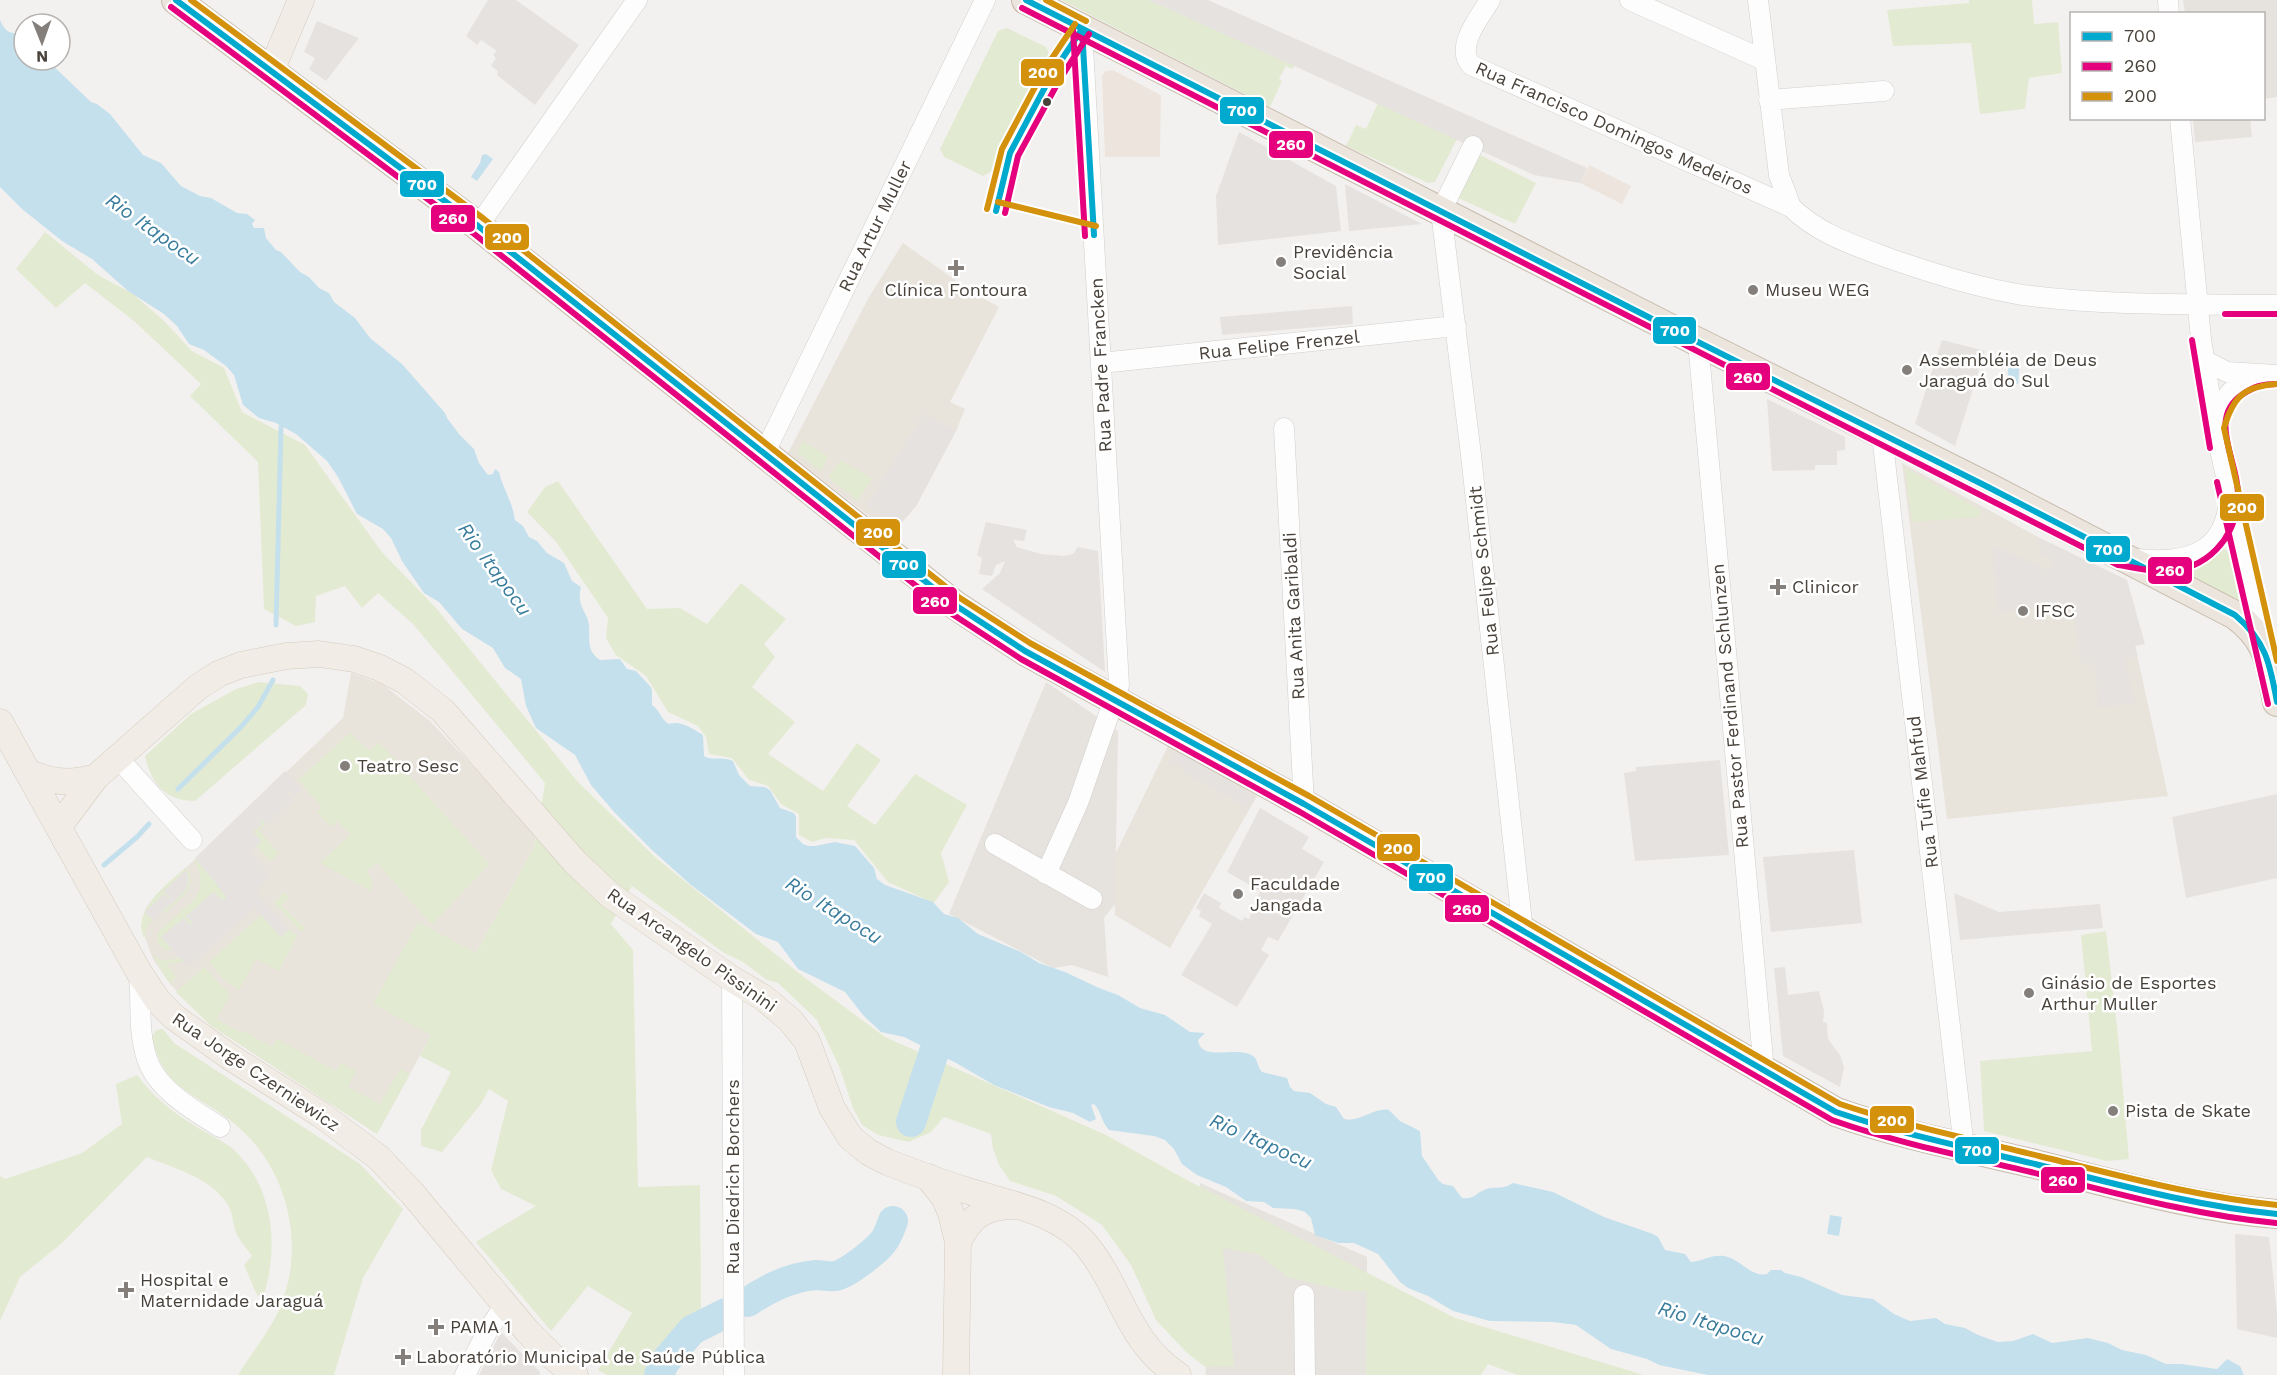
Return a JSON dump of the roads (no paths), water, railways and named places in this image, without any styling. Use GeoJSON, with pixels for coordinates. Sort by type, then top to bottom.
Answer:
{"type":"FeatureCollection","features":[{"type":"Feature","properties":{"kind":"highway"},"geometry":{"type":"LineString","coordinates":[[176,0],[478,226],[955,605],[1025,651],[1304,804],[1836,1112],[1871,1124],[1965,1148],[2190,1202],[2234,1210],[2277,1214]]}},
{"type":"Feature","properties":{"kind":"highway"},"geometry":{"type":"LineString","coordinates":[[1026,0],[2235,615],[2258,635],[2267,653],[2277,702]]}},
{"type":"Feature","properties":{"kind":"main road"},"geometry":{"type":"LineString","coordinates":[[271,71],[301,0]]}},
{"type":"Feature","properties":{"kind":"main road","name":"Rua Arcangelo Pissinini"},"geometry":{"type":"LineString","coordinates":[[59,826],[96,777],[206,681],[241,665],[286,656],[319,654],[345,657],[366,663],[405,681],[443,711],[575,862],[610,895],[778,1009],[807,1041],[832,1108],[850,1137],[868,1152],[887,1162],[1016,1206],[1058,1224],[1087,1246],[1141,1341],[1162,1364],[1178,1375]]}},
{"type":"Feature","properties":{"kind":"main road","name":"Rua Jorge Czerniewicz"},"geometry":{"type":"LineString","coordinates":[[0,722],[140,974],[164,1007],[174,1017],[230,1057],[320,1114],[378,1157],[412,1193],[540,1346],[575,1375]]}},
{"type":"Feature","properties":{"kind":"main road","name":"Rua Arcangelo Pissinini"},"geometry":{"type":"LineString","coordinates":[[28,772],[52,782],[79,782],[96,777]]}},
{"type":"Feature","properties":{"kind":"main road"},"geometry":{"type":"LineString","coordinates":[[928,1177],[944,1197],[951,1213],[958,1242],[956,1375]]}},
{"type":"Feature","properties":{"kind":"main road"},"geometry":{"type":"LineString","coordinates":[[958,1242],[974,1216],[995,1207],[1016,1206]]}},
{"type":"Feature","properties":{"kind":"street"},"geometry":{"type":"LineString","coordinates":[[478,226],[637,0]]}},
{"type":"Feature","properties":{"kind":"street","name":"Rua Artur Muller"},"geometry":{"type":"LineString","coordinates":[[765,452],[985,0]]}},
{"type":"Feature","properties":{"kind":"street","name":"Rua Francisco Domingos Medeiros"},"geometry":{"type":"LineString","coordinates":[[1490,0],[1464,51],[1471,65],[1791,207]]}},
{"type":"Feature","properties":{"kind":"street"},"geometry":{"type":"LineString","coordinates":[[1630,0],[1764,60]]}},
{"type":"Feature","properties":{"kind":"street"},"geometry":{"type":"LineString","coordinates":[[1758,0],[1779,175],[1791,207],[1813,225],[1853,245],[1971,284],[2022,294],[2084,301],[2165,305],[2277,305]]}},
{"type":"Feature","properties":{"kind":"street","name":"Rua Padre Francken"},"geometry":{"type":"LineString","coordinates":[[1046,874],[1078,803],[1114,700],[1120,670],[1082,29]]}},
{"type":"Feature","properties":{"kind":"street"},"geometry":{"type":"LineString","coordinates":[[1769,100],[1884,91]]}},
{"type":"Feature","properties":{"kind":"street"},"geometry":{"type":"LineString","coordinates":[[2180,120],[2200,336],[2215,428],[2267,653]]}},
{"type":"Feature","properties":{"kind":"street"},"geometry":{"type":"LineString","coordinates":[[1441,211],[1473,146]]}},
{"type":"Feature","properties":{"kind":"street","name":"Rua Felipe Schmidt"},"geometry":{"type":"LineString","coordinates":[[1441,211],[1456,326],[1523,932]]}},
{"type":"Feature","properties":{"kind":"street"},"geometry":{"type":"LineString","coordinates":[[2165,305],[2178,312],[2200,336]]}},
{"type":"Feature","properties":{"kind":"street"},"geometry":{"type":"LineString","coordinates":[[2200,336],[2213,313],[2225,305]]}},
{"type":"Feature","properties":{"kind":"street","name":"Rua Felipe Frenzel"},"geometry":{"type":"LineString","coordinates":[[1101,363],[1456,326]]}},
{"type":"Feature","properties":{"kind":"street","name":"Rua Pastor Ferdinand Schlunzen"},"geometry":{"type":"LineString","coordinates":[[1698,342],[1764,1071]]}},
{"type":"Feature","properties":{"kind":"street"},"geometry":{"type":"LineString","coordinates":[[2204,360],[2227,372],[2268,375]]}},
{"type":"Feature","properties":{"kind":"street"},"geometry":{"type":"LineString","coordinates":[[2215,428],[2220,405],[2229,392],[2268,375]]}},
{"type":"Feature","properties":{"kind":"street","name":"Rua Anita Garibaldi"},"geometry":{"type":"LineString","coordinates":[[1284,428],[1304,804]]}},
{"type":"Feature","properties":{"kind":"street","name":"Rua Tufie Mahfud"},"geometry":{"type":"LineString","coordinates":[[1882,435],[1965,1148]]}},
{"type":"Feature","properties":{"kind":"street"},"geometry":{"type":"LineString","coordinates":[[2120,556],[2162,562],[2186,558],[2210,544],[2217,537],[2226,519],[2229,494]]}},
{"type":"Feature","properties":{"kind":"street"},"geometry":{"type":"LineString","coordinates":[[2210,544],[2229,541],[2240,548],[2244,554]]}},
{"type":"Feature","properties":{"kind":"street"},"geometry":{"type":"LineString","coordinates":[[118,759],[192,840]]}},
{"type":"Feature","properties":{"kind":"street"},"geometry":{"type":"LineString","coordinates":[[995,844],[1092,899]]}},
{"type":"Feature","properties":{"kind":"street"},"geometry":{"type":"LineString","coordinates":[[140,974],[140,1035],[147,1061],[160,1084],[185,1105],[220,1127]]}},
{"type":"Feature","properties":{"kind":"street","name":"Rua Diedrich Borchers"},"geometry":{"type":"LineString","coordinates":[[732,979],[734,1375]]}},
{"type":"Feature","properties":{"kind":"street"},"geometry":{"type":"LineString","coordinates":[[140,1021],[151,1011],[164,1007]]}},
{"type":"Feature","properties":{"kind":"street"},"geometry":{"type":"LineString","coordinates":[[1305,1295],[1305,1375]]}},
{"type":"Feature","properties":{"kind":"street"},"geometry":{"type":"LineString","coordinates":[[465,1375],[505,1305]]}},
{"type":"Feature","properties":{"kind":"water","name":"Rio Itapocu"},"geometry":{"type":"Polygon","coordinates":[[[0,20],[4,28],[12,32],[12,72],[60,72],[91,102],[110,114],[143,155],[161,163],[181,186],[200,196],[211,198],[237,213],[247,214],[255,220],[252,224],[254,228],[264,228],[266,238],[276,250],[281,252],[319,288],[329,293],[334,302],[355,318],[370,338],[402,364],[474,449],[479,463],[488,475],[493,474],[495,469],[499,472],[515,520],[547,553],[564,563],[572,581],[581,587],[580,599],[589,625],[589,640],[593,653],[600,660],[620,659],[627,669],[636,671],[650,686],[652,705],[666,722],[682,724],[703,735],[704,756],[733,761],[739,775],[750,786],[765,787],[770,790],[780,808],[794,813],[796,837],[803,844],[815,846],[835,842],[855,846],[874,868],[877,879],[885,885],[933,902],[944,914],[958,918],[978,934],[1021,952],[1039,963],[1118,995],[1140,1008],[1165,1015],[1190,1032],[1205,1033],[1198,1040],[1206,1051],[1238,1052],[1253,1056],[1262,1072],[1287,1078],[1294,1091],[1310,1093],[1326,1104],[1336,1107],[1344,1119],[1356,1119],[1378,1111],[1389,1110],[1400,1121],[1420,1131],[1422,1156],[1439,1181],[1453,1186],[1462,1198],[1470,1198],[1488,1189],[1505,1187],[1513,1183],[1553,1192],[1604,1217],[1653,1234],[1658,1237],[1665,1250],[1685,1254],[1691,1262],[1724,1256],[1756,1273],[1767,1274],[1771,1270],[1781,1270],[1842,1295],[1873,1299],[1894,1314],[1910,1321],[1936,1318],[1945,1324],[1965,1328],[1998,1342],[2013,1341],[2033,1334],[2052,1343],[2088,1338],[2108,1343],[2122,1350],[2146,1355],[2166,1364],[2217,1369],[2227,1359],[2240,1366],[2244,1375],[1708,1375],[1659,1365],[1647,1359],[1611,1349],[1576,1325],[1553,1322],[1490,1321],[1453,1311],[1400,1282],[1378,1254],[1354,1243],[1338,1243],[1315,1235],[1311,1218],[1305,1212],[1273,1208],[1264,1202],[1246,1201],[1226,1187],[1197,1175],[1182,1164],[1174,1149],[1165,1140],[1154,1136],[1109,1130],[1094,1104],[1091,1105],[1096,1119],[1090,1122],[1073,1113],[1049,1107],[994,1085],[904,1037],[881,1032],[863,1015],[845,992],[798,969],[778,942],[756,934],[691,885],[615,813],[591,785],[575,755],[536,728],[526,706],[521,679],[505,668],[493,648],[462,629],[439,602],[424,593],[402,561],[391,538],[383,529],[357,514],[327,461],[296,434],[276,423],[259,418],[243,405],[234,375],[226,366],[204,350],[189,344],[177,326],[164,314],[128,291],[92,259],[62,241],[22,209],[0,187],[0,20]]]}},
{"type":"Feature","properties":{"kind":"water"},"geometry":{"type":"Polygon","coordinates":[[[486,154],[493,159],[477,181],[471,177],[482,155],[486,154]]]}},
{"type":"Feature","properties":{"kind":"water"},"geometry":{"type":"Polygon","coordinates":[[[2009,359],[2020,360],[2018,384],[2007,383],[2009,359]]]}},
{"type":"Feature","properties":{"kind":"water"},"geometry":{"type":"Polygon","coordinates":[[[1830,1215],[1842,1217],[1839,1236],[1827,1234],[1830,1215]]]}},
{"type":"Feature","properties":{"kind":"waterway"},"geometry":{"type":"LineString","coordinates":[[276,625],[281,427],[286,421]]}},
{"type":"Feature","properties":{"kind":"waterway"},"geometry":{"type":"LineString","coordinates":[[178,789],[241,727],[258,707],[273,680]]}},
{"type":"Feature","properties":{"kind":"waterway"},"geometry":{"type":"LineString","coordinates":[[104,865],[149,824]]}},
{"type":"Feature","properties":{"kind":"waterway"},"geometry":{"type":"LineString","coordinates":[[911,1122],[934,1052]]}},
{"type":"Feature","properties":{"kind":"waterway"},"geometry":{"type":"LineString","coordinates":[[748,1302],[789,1281],[816,1275],[835,1276],[846,1272],[879,1246],[893,1221]]}},
{"type":"Feature","properties":{"kind":"waterway"},"geometry":{"type":"LineString","coordinates":[[659,1375],[664,1363],[692,1330],[726,1313]]}},
{"type":"Feature","properties":{"kind":"place","name":"Previdência Social"},"geometry":{"type":"Point","coordinates":[1281,262]}},
{"type":"Feature","properties":{"kind":"place","name":"Clínica Fontoura"},"geometry":{"type":"Point","coordinates":[956,268]}},
{"type":"Feature","properties":{"kind":"place","name":"Museu WEG"},"geometry":{"type":"Point","coordinates":[1753,290]}},
{"type":"Feature","properties":{"kind":"place","name":"Assembléia de Deus Jaraguá do Sul"},"geometry":{"type":"Point","coordinates":[1907,370]}},
{"type":"Feature","properties":{"kind":"place","name":"Clinicor"},"geometry":{"type":"Point","coordinates":[1778,587]}},
{"type":"Feature","properties":{"kind":"place","name":"IFSC"},"geometry":{"type":"Point","coordinates":[2023,611]}},
{"type":"Feature","properties":{"kind":"place","name":"Teatro Sesc"},"geometry":{"type":"Point","coordinates":[345,766]}},
{"type":"Feature","properties":{"kind":"place","name":"Faculdade Jangada"},"geometry":{"type":"Point","coordinates":[1238,894]}},
{"type":"Feature","properties":{"kind":"place","name":"Ginásio de Esportes Arthur Muller"},"geometry":{"type":"Point","coordinates":[2029,993]}},
{"type":"Feature","properties":{"kind":"place","name":"Pista de Skate"},"geometry":{"type":"Point","coordinates":[2113,1111]}},
{"type":"Feature","properties":{"kind":"place","name":"Hospital e Maternidade Jaraguá"},"geometry":{"type":"Point","coordinates":[126,1290]}},
{"type":"Feature","properties":{"kind":"place","name":"PAMA 1"},"geometry":{"type":"Point","coordinates":[436,1327]}},
{"type":"Feature","properties":{"kind":"place","name":"Laboratório Municipal de Saúde Pública"},"geometry":{"type":"Point","coordinates":[403,1357]}}]}
